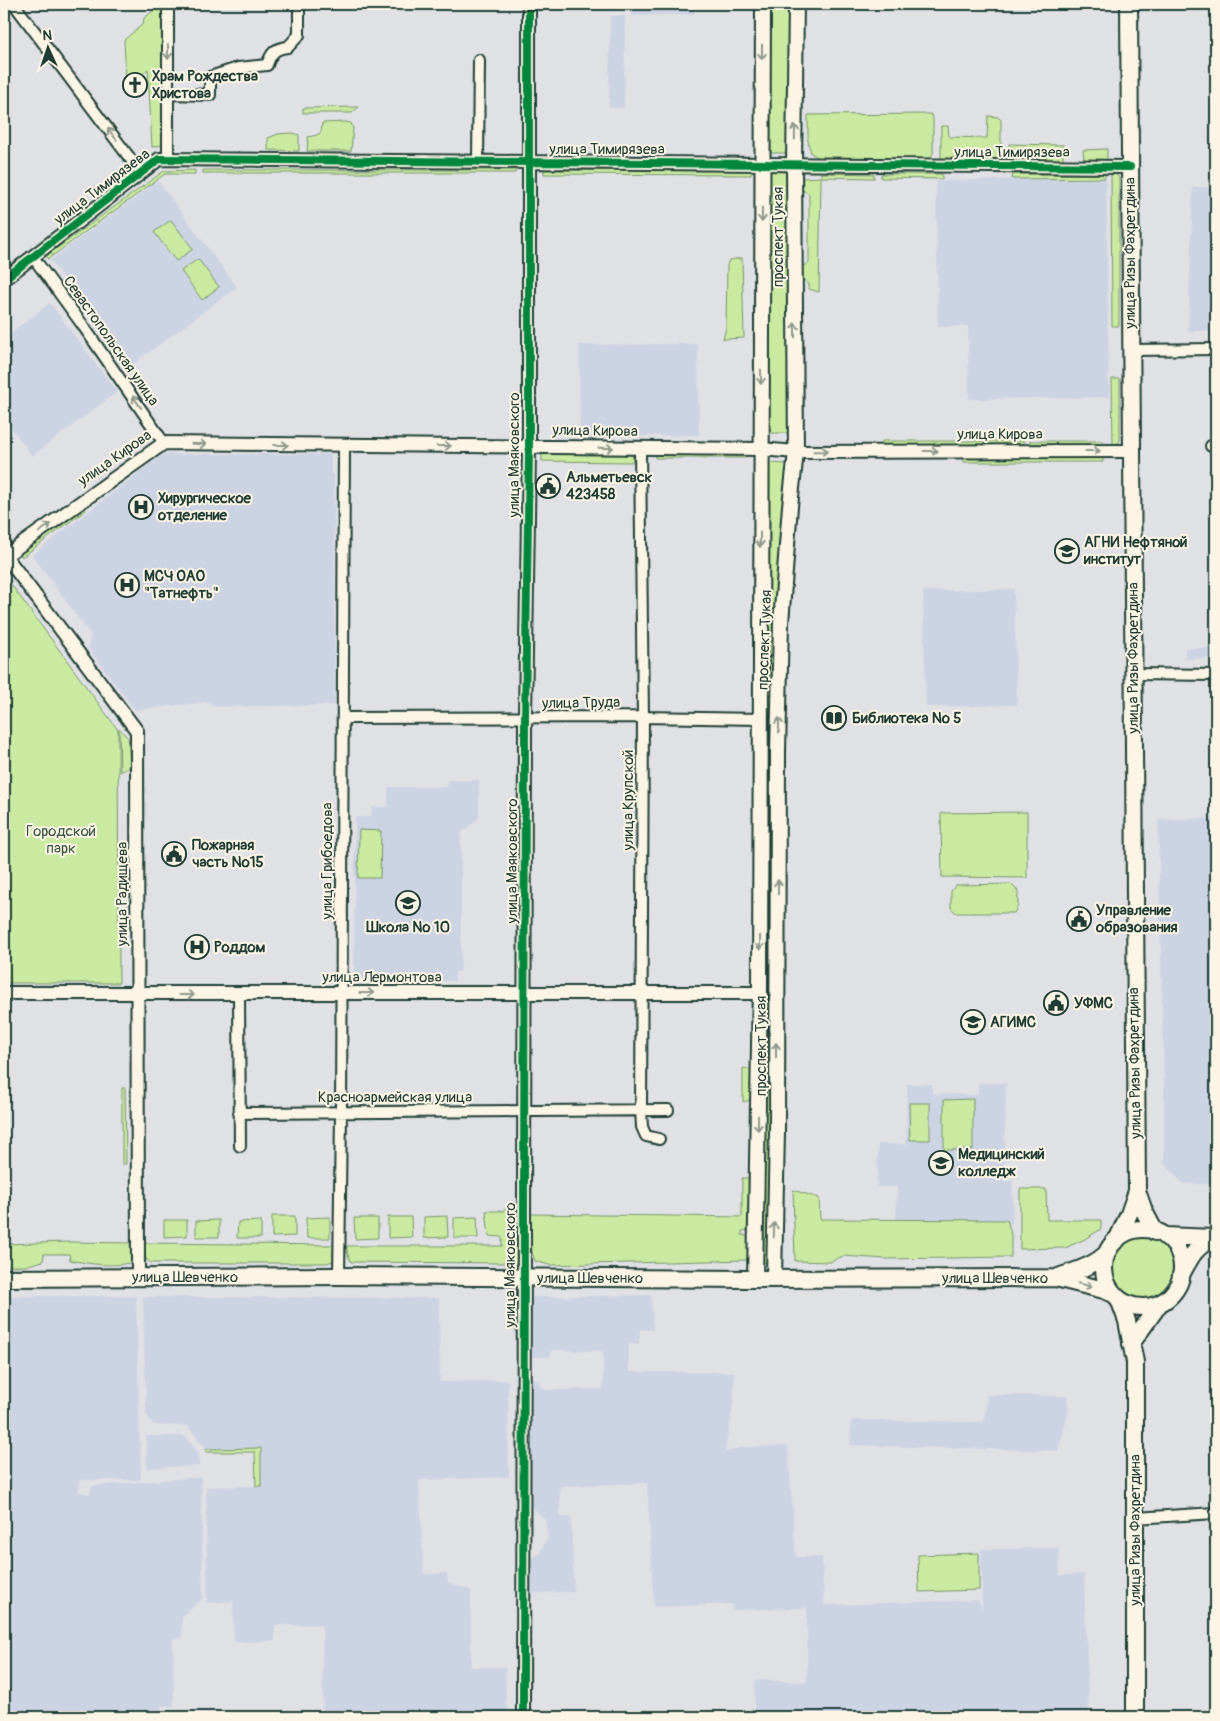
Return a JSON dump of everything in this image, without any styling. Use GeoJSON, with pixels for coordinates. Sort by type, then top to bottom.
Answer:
{"type":"FeatureCollection","features":[{"type":"Feature","properties":{"kind":"main road","name":"проспект Тукая"},"geometry":{"type":"LineString","coordinates":[[756,1278],[760,993],[760,449],[763,4]]}},
{"type":"Feature","properties":{"kind":"main road","name":"проспект Тукая"},"geometry":{"type":"LineString","coordinates":[[774,1278],[781,623],[796,452],[794,164],[796,4]]}},
{"type":"Feature","properties":{"kind":"main road","name":"улица Ризы Фахретдина"},"geometry":{"type":"LineString","coordinates":[[1129,4],[1137,1191]]}},
{"type":"Feature","properties":{"kind":"main road"},"geometry":{"type":"LineString","coordinates":[[1137,1191],[1144,1211],[1160,1234],[1171,1242],[1180,1257],[1181,1275]]}},
{"type":"Feature","properties":{"kind":"main road"},"geometry":{"type":"LineString","coordinates":[[1116,1297],[1104,1275],[1104,1264],[1129,1214],[1137,1191]]}},
{"type":"Feature","properties":{"kind":"main road"},"geometry":{"type":"LineString","coordinates":[[1056,1278],[1087,1267],[1101,1259],[1112,1246],[1135,1230],[1160,1234],[1216,1238]]}},
{"type":"Feature","properties":{"kind":"main road"},"geometry":{"type":"LineString","coordinates":[[1131,1344],[1160,1303],[1174,1291],[1196,1250],[1203,1243],[1216,1238]]}},
{"type":"Feature","properties":{"kind":"main road","name":"улица Шевченко"},"geometry":{"type":"LineString","coordinates":[[4,1278],[339,1276],[1056,1278]]}},
{"type":"Feature","properties":{"kind":"main road"},"geometry":{"type":"LineString","coordinates":[[1056,1278],[1104,1290],[1128,1304],[1139,1307],[1160,1303]]}},
{"type":"Feature","properties":{"kind":"main road","name":"улица Ризы Фахретдина"},"geometry":{"type":"LineString","coordinates":[[1116,1297],[1127,1321],[1135,1362],[1135,1717]]}},
{"type":"Feature","properties":{"kind":"street"},"geometry":{"type":"LineString","coordinates":[[14,4],[141,173]]}},
{"type":"Feature","properties":{"kind":"street"},"geometry":{"type":"LineString","coordinates":[[168,4],[168,159]]}},
{"type":"Feature","properties":{"kind":"street"},"geometry":{"type":"LineString","coordinates":[[168,94],[210,94],[210,77],[238,68],[267,65],[271,54],[278,48],[288,48],[299,35],[299,4]]}},
{"type":"Feature","properties":{"kind":"street","name":"улица Маяковского"},"geometry":{"type":"LineString","coordinates":[[523,1717],[526,994],[525,718],[529,447],[529,4]]}},
{"type":"Feature","properties":{"kind":"street"},"geometry":{"type":"LineString","coordinates":[[478,161],[479,60]]}},
{"type":"Feature","properties":{"kind":"street","name":"улица Тимирязева"},"geometry":{"type":"LineString","coordinates":[[4,279],[159,159],[1130,166]]}},
{"type":"Feature","properties":{"kind":"street","name":"Севастопольская улица"},"geometry":{"type":"LineString","coordinates":[[33,257],[164,443]]}},
{"type":"Feature","properties":{"kind":"street"},"geometry":{"type":"LineString","coordinates":[[1131,350],[1216,349]]}},
{"type":"Feature","properties":{"kind":"street","name":"улица Кирова"},"geometry":{"type":"LineString","coordinates":[[4,555],[164,443],[760,449],[796,452],[1131,451]]}},
{"type":"Feature","properties":{"kind":"street","name":"улица Грибоедова"},"geometry":{"type":"LineString","coordinates":[[339,1276],[344,445]]}},
{"type":"Feature","properties":{"kind":"street","name":"улица Крупской"},"geometry":{"type":"LineString","coordinates":[[640,448],[643,717],[641,1110],[643,1132],[651,1139],[659,1139]]}},
{"type":"Feature","properties":{"kind":"street","name":"улица Радищева"},"geometry":{"type":"LineString","coordinates":[[4,555],[137,731],[138,1278]]}},
{"type":"Feature","properties":{"kind":"street"},"geometry":{"type":"LineString","coordinates":[[1133,674],[1216,675]]}},
{"type":"Feature","properties":{"kind":"street","name":"улица Труда"},"geometry":{"type":"LineString","coordinates":[[343,718],[643,717],[760,719]]}},
{"type":"Feature","properties":{"kind":"street"},"geometry":{"type":"LineString","coordinates":[[760,806],[778,806]]}},
{"type":"Feature","properties":{"kind":"street","name":"улица Лермонтова"},"geometry":{"type":"LineString","coordinates":[[4,993],[239,995],[341,993],[760,993]]}},
{"type":"Feature","properties":{"kind":"street"},"geometry":{"type":"LineString","coordinates":[[239,995],[240,1146]]}},
{"type":"Feature","properties":{"kind":"street"},"geometry":{"type":"LineString","coordinates":[[759,1079],[776,1078]]}},
{"type":"Feature","properties":{"kind":"street","name":"Красноармейская улица"},"geometry":{"type":"LineString","coordinates":[[239,1112],[668,1110]]}},
{"type":"Feature","properties":{"kind":"street"},"geometry":{"type":"LineString","coordinates":[[1135,1518],[1216,1513]]}},
{"type":"Feature","properties":{"kind":"shaded area"},"geometry":{"type":"Polygon","coordinates":[[[631,4],[694,4],[694,14],[631,16],[631,4]]]}},
{"type":"Feature","properties":{"kind":"shaded area"},"geometry":{"type":"Polygon","coordinates":[[[610,16],[625,16],[624,108],[609,108],[610,16]]]}},
{"type":"Feature","properties":{"kind":"shaded area"},"geometry":{"type":"Polygon","coordinates":[[[1106,178],[1109,397],[969,399],[968,326],[938,327],[936,181],[1106,178]]]}},
{"type":"Feature","properties":{"kind":"shaded area"},"geometry":{"type":"Polygon","coordinates":[[[158,181],[237,287],[129,367],[50,260],[158,181]]]}},
{"type":"Feature","properties":{"kind":"shaded area"},"geometry":{"type":"Polygon","coordinates":[[[1193,187],[1216,187],[1216,331],[1188,331],[1193,187]]]}},
{"type":"Feature","properties":{"kind":"shaded area"},"geometry":{"type":"Polygon","coordinates":[[[50,303],[117,392],[32,456],[4,418],[4,338],[50,303]]]}},
{"type":"Feature","properties":{"kind":"shaded area"},"geometry":{"type":"Polygon","coordinates":[[[698,344],[699,435],[580,437],[579,345],[698,344]]]}},
{"type":"Feature","properties":{"kind":"shaded area"},"geometry":{"type":"Polygon","coordinates":[[[163,454],[331,454],[331,474],[334,474],[335,705],[217,707],[206,702],[135,710],[88,648],[91,635],[32,555],[163,454]]]}},
{"type":"Feature","properties":{"kind":"shaded area"},"geometry":{"type":"Polygon","coordinates":[[[1014,589],[1017,705],[926,707],[923,591],[1014,589]]]}},
{"type":"Feature","properties":{"kind":"shaded area"},"geometry":{"type":"Polygon","coordinates":[[[1185,648],[1216,648],[1216,658],[1185,659],[1185,648]]]}},
{"type":"Feature","properties":{"kind":"shaded area","name":"Школа № 10"},"geometry":{"type":"Polygon","coordinates":[[[448,780],[479,780],[479,818],[461,834],[461,972],[455,972],[455,981],[354,981],[355,817],[371,817],[372,807],[388,807],[388,787],[447,787],[448,780]]]}},
{"type":"Feature","properties":{"kind":"shaded area"},"geometry":{"type":"Polygon","coordinates":[[[1216,818],[1216,1184],[1184,1184],[1164,1163],[1158,820],[1216,818]]]}},
{"type":"Feature","properties":{"kind":"shaded area","name":"Медицинский колледж"},"geometry":{"type":"Polygon","coordinates":[[[978,1083],[1006,1083],[1004,1181],[1013,1181],[1012,1224],[896,1222],[897,1187],[877,1187],[878,1144],[906,1144],[907,1084],[932,1084],[932,1094],[978,1095],[978,1083]]]}},
{"type":"Feature","properties":{"kind":"shaded area"},"geometry":{"type":"Polygon","coordinates":[[[651,1295],[653,1330],[640,1330],[639,1344],[629,1344],[629,1372],[734,1372],[734,1400],[725,1452],[743,1447],[788,1446],[796,1557],[822,1557],[824,1605],[978,1600],[982,1609],[981,1549],[1059,1548],[1060,1575],[1084,1574],[1089,1717],[754,1717],[755,1680],[807,1682],[807,1606],[805,1608],[733,1610],[732,1604],[654,1607],[647,1483],[560,1486],[560,1517],[571,1517],[574,1592],[529,1593],[529,1560],[539,1554],[548,1537],[545,1520],[530,1505],[530,1378],[534,1378],[546,1390],[603,1389],[603,1351],[551,1350],[551,1357],[530,1357],[529,1297],[651,1295]]]}},
{"type":"Feature","properties":{"kind":"shaded area"},"geometry":{"type":"Polygon","coordinates":[[[4,1296],[136,1296],[141,1480],[80,1480],[79,1492],[90,1494],[92,1486],[201,1477],[203,1598],[182,1617],[182,1639],[173,1639],[174,1706],[161,1706],[161,1717],[4,1717],[4,1296]]]}},
{"type":"Feature","properties":{"kind":"shaded area"},"geometry":{"type":"Polygon","coordinates":[[[143,1297],[439,1298],[440,1382],[508,1380],[509,1477],[419,1480],[424,1574],[447,1573],[448,1583],[471,1590],[471,1667],[505,1667],[507,1717],[323,1717],[322,1625],[275,1625],[275,1641],[234,1642],[233,1601],[207,1603],[206,1487],[261,1486],[260,1448],[206,1449],[188,1426],[153,1425],[146,1414],[143,1297]]]}},
{"type":"Feature","properties":{"kind":"shaded area"},"geometry":{"type":"Polygon","coordinates":[[[987,1395],[1067,1396],[1069,1410],[1058,1451],[850,1445],[851,1420],[984,1422],[987,1395]]]}},
{"type":"Feature","properties":{"kind":"shaded area"},"geometry":{"type":"Polygon","coordinates":[[[146,1436],[185,1436],[198,1452],[199,1466],[147,1468],[146,1436]]]}},
{"type":"Feature","properties":{"kind":"green space"},"geometry":{"type":"Polygon","coordinates":[[[163,4],[167,4],[166,147],[162,151],[162,145],[152,147],[148,69],[136,79],[126,79],[124,40],[143,24],[144,18],[163,4]]]}},
{"type":"Feature","properties":{"kind":"green space"},"geometry":{"type":"Polygon","coordinates":[[[769,4],[793,4],[792,153],[768,153],[769,4]]]}},
{"type":"Feature","properties":{"kind":"green space"},"geometry":{"type":"Polygon","coordinates":[[[359,107],[352,113],[303,113],[303,108],[359,107]]]}},
{"type":"Feature","properties":{"kind":"green space"},"geometry":{"type":"Polygon","coordinates":[[[930,114],[933,117],[933,153],[929,162],[825,162],[811,153],[808,141],[808,115],[930,114]]]}},
{"type":"Feature","properties":{"kind":"green space"},"geometry":{"type":"Polygon","coordinates":[[[988,116],[998,117],[1001,120],[1001,154],[998,162],[943,162],[941,159],[941,126],[948,126],[949,137],[987,138],[988,116]]]}},
{"type":"Feature","properties":{"kind":"green space"},"geometry":{"type":"Polygon","coordinates":[[[322,123],[351,123],[353,128],[351,151],[307,151],[308,137],[321,132],[322,123]]]}},
{"type":"Feature","properties":{"kind":"green space"},"geometry":{"type":"Polygon","coordinates":[[[293,133],[299,135],[299,151],[268,150],[268,138],[278,134],[293,133]]]}},
{"type":"Feature","properties":{"kind":"green space"},"geometry":{"type":"Polygon","coordinates":[[[1009,144],[1063,145],[1063,162],[1010,162],[1009,144]]]}},
{"type":"Feature","properties":{"kind":"green space"},"geometry":{"type":"Polygon","coordinates":[[[1107,149],[1107,160],[1105,162],[1084,162],[1083,150],[1107,149]]]}},
{"type":"Feature","properties":{"kind":"green space"},"geometry":{"type":"Polygon","coordinates":[[[195,170],[195,174],[165,174],[48,259],[46,256],[164,171],[195,170]]]}},
{"type":"Feature","properties":{"kind":"green space"},"geometry":{"type":"Polygon","coordinates":[[[203,170],[516,170],[515,173],[203,173],[203,170]]]}},
{"type":"Feature","properties":{"kind":"green space"},"geometry":{"type":"Polygon","coordinates":[[[544,170],[751,171],[751,175],[544,174],[544,170]]]}},
{"type":"Feature","properties":{"kind":"green space"},"geometry":{"type":"Polygon","coordinates":[[[768,170],[790,170],[789,433],[767,433],[768,170]]]}},
{"type":"Feature","properties":{"kind":"green space"},"geometry":{"type":"Polygon","coordinates":[[[821,173],[874,174],[874,178],[821,177],[821,173]]]}},
{"type":"Feature","properties":{"kind":"green space"},"geometry":{"type":"Polygon","coordinates":[[[881,174],[942,174],[942,179],[881,178],[881,174]]]}},
{"type":"Feature","properties":{"kind":"green space"},"geometry":{"type":"Polygon","coordinates":[[[1013,174],[1105,174],[1105,178],[1012,179],[1013,174]]]}},
{"type":"Feature","properties":{"kind":"green space"},"geometry":{"type":"Polygon","coordinates":[[[1111,174],[1116,174],[1119,178],[1119,326],[1112,326],[1111,174]]]}},
{"type":"Feature","properties":{"kind":"green space"},"geometry":{"type":"Polygon","coordinates":[[[821,177],[819,292],[809,289],[809,284],[801,278],[801,267],[809,263],[809,194],[801,189],[802,178],[821,177]]]}},
{"type":"Feature","properties":{"kind":"green space"},"geometry":{"type":"Polygon","coordinates":[[[171,220],[193,249],[176,261],[154,232],[171,220]]]}},
{"type":"Feature","properties":{"kind":"green space"},"geometry":{"type":"Polygon","coordinates":[[[742,258],[744,338],[723,339],[726,328],[727,265],[729,260],[742,258]]]}},
{"type":"Feature","properties":{"kind":"green space"},"geometry":{"type":"Polygon","coordinates":[[[198,259],[219,287],[202,300],[181,271],[198,259]]]}},
{"type":"Feature","properties":{"kind":"green space"},"geometry":{"type":"Polygon","coordinates":[[[1112,379],[1120,379],[1120,441],[1113,447],[1112,379]]]}},
{"type":"Feature","properties":{"kind":"green space"},"geometry":{"type":"Polygon","coordinates":[[[882,441],[1024,441],[1023,451],[882,451],[882,441]]]}},
{"type":"Feature","properties":{"kind":"green space"},"geometry":{"type":"Polygon","coordinates":[[[1030,441],[1103,441],[1103,451],[1030,451],[1030,441]]]}},
{"type":"Feature","properties":{"kind":"green space"},"geometry":{"type":"Polygon","coordinates":[[[542,451],[633,454],[632,462],[542,461],[542,451]]]}},
{"type":"Feature","properties":{"kind":"green space"},"geometry":{"type":"Polygon","coordinates":[[[655,455],[745,455],[745,458],[655,458],[655,455]]]}},
{"type":"Feature","properties":{"kind":"green space"},"geometry":{"type":"Polygon","coordinates":[[[963,458],[1103,458],[1103,462],[963,462],[963,458]]]}},
{"type":"Feature","properties":{"kind":"green space"},"geometry":{"type":"Polygon","coordinates":[[[767,463],[789,464],[772,793],[763,794],[767,463]]]}},
{"type":"Feature","properties":{"kind":"green space"},"geometry":{"type":"Polygon","coordinates":[[[83,507],[86,510],[22,557],[20,552],[83,507]]]}},
{"type":"Feature","properties":{"kind":"green space","name":"Городской парк"},"geometry":{"type":"Polygon","coordinates":[[[4,575],[118,730],[119,983],[4,983],[4,575]]]}},
{"type":"Feature","properties":{"kind":"green space"},"geometry":{"type":"Polygon","coordinates":[[[119,728],[128,738],[130,767],[120,772],[119,728]]]}},
{"type":"Feature","properties":{"kind":"green space"},"geometry":{"type":"Polygon","coordinates":[[[763,810],[770,810],[773,1075],[769,1075],[762,1010],[763,810]]]}},
{"type":"Feature","properties":{"kind":"green space"},"geometry":{"type":"Polygon","coordinates":[[[1027,812],[1027,878],[942,877],[941,813],[1027,812]]]}},
{"type":"Feature","properties":{"kind":"green space"},"geometry":{"type":"Polygon","coordinates":[[[359,830],[381,831],[380,878],[358,878],[359,830]]]}},
{"type":"Feature","properties":{"kind":"green space"},"geometry":{"type":"Polygon","coordinates":[[[1011,884],[1018,891],[1018,906],[1014,913],[956,913],[951,908],[951,891],[956,885],[1011,884]]]}},
{"type":"Feature","properties":{"kind":"green space"},"geometry":{"type":"Polygon","coordinates":[[[743,1068],[752,1070],[753,1099],[743,1102],[743,1068]]]}},
{"type":"Feature","properties":{"kind":"green space"},"geometry":{"type":"Polygon","coordinates":[[[766,1084],[773,1084],[768,1259],[766,1263],[762,1262],[761,1259],[766,1084]]]}},
{"type":"Feature","properties":{"kind":"green space"},"geometry":{"type":"Polygon","coordinates":[[[122,1088],[125,1088],[126,1164],[122,1164],[122,1088]]]}},
{"type":"Feature","properties":{"kind":"green space"},"geometry":{"type":"Polygon","coordinates":[[[973,1099],[973,1150],[944,1150],[944,1100],[973,1099]]]}},
{"type":"Feature","properties":{"kind":"green space"},"geometry":{"type":"Polygon","coordinates":[[[909,1103],[930,1103],[930,1140],[910,1140],[909,1103]]]}},
{"type":"Feature","properties":{"kind":"green space"},"geometry":{"type":"Polygon","coordinates":[[[742,1178],[751,1178],[750,1230],[742,1231],[742,1235],[751,1237],[751,1252],[747,1260],[549,1265],[535,1261],[532,1252],[530,1214],[742,1217],[742,1178]]]}},
{"type":"Feature","properties":{"kind":"green space"},"geometry":{"type":"Polygon","coordinates":[[[1020,1189],[1046,1189],[1047,1220],[1101,1220],[1101,1229],[1065,1248],[1020,1249],[1020,1189]]]}},
{"type":"Feature","properties":{"kind":"green space"},"geometry":{"type":"Polygon","coordinates":[[[793,1190],[819,1198],[820,1219],[1007,1220],[1011,1234],[1011,1257],[886,1259],[843,1256],[830,1262],[795,1261],[793,1190]]]}},
{"type":"Feature","properties":{"kind":"green space"},"geometry":{"type":"Polygon","coordinates":[[[519,1206],[519,1259],[516,1263],[351,1262],[347,1253],[347,1246],[502,1246],[502,1237],[489,1236],[486,1211],[503,1211],[508,1207],[519,1206]]]}},
{"type":"Feature","properties":{"kind":"green space"},"geometry":{"type":"Polygon","coordinates":[[[272,1216],[295,1216],[295,1236],[272,1237],[272,1216]]]}},
{"type":"Feature","properties":{"kind":"green space"},"geometry":{"type":"Polygon","coordinates":[[[447,1216],[448,1237],[424,1238],[424,1217],[447,1216]]]}},
{"type":"Feature","properties":{"kind":"green space"},"geometry":{"type":"Polygon","coordinates":[[[330,1217],[330,1238],[307,1238],[306,1218],[330,1217]]]}},
{"type":"Feature","properties":{"kind":"green space"},"geometry":{"type":"Polygon","coordinates":[[[388,1217],[411,1217],[412,1237],[388,1238],[388,1217]]]}},
{"type":"Feature","properties":{"kind":"green space"},"geometry":{"type":"Polygon","coordinates":[[[477,1217],[478,1238],[454,1238],[454,1218],[477,1217]]]}},
{"type":"Feature","properties":{"kind":"green space"},"geometry":{"type":"Polygon","coordinates":[[[354,1218],[378,1218],[378,1238],[355,1239],[354,1218]]]}},
{"type":"Feature","properties":{"kind":"green space"},"geometry":{"type":"Polygon","coordinates":[[[164,1220],[187,1220],[187,1236],[164,1237],[164,1220]]]}},
{"type":"Feature","properties":{"kind":"green space"},"geometry":{"type":"Polygon","coordinates":[[[219,1220],[219,1237],[196,1237],[196,1221],[219,1220]]]}},
{"type":"Feature","properties":{"kind":"green space"},"geometry":{"type":"Polygon","coordinates":[[[261,1221],[261,1238],[237,1238],[238,1222],[261,1221]]]}},
{"type":"Feature","properties":{"kind":"green space"},"geometry":{"type":"Polygon","coordinates":[[[1136,1235],[1148,1235],[1160,1240],[1170,1250],[1175,1262],[1173,1281],[1160,1296],[1148,1301],[1136,1301],[1124,1296],[1114,1286],[1109,1274],[1109,1262],[1114,1250],[1124,1240],[1136,1235]]]}},
{"type":"Feature","properties":{"kind":"green space"},"geometry":{"type":"Polygon","coordinates":[[[131,1243],[132,1254],[130,1263],[115,1265],[92,1264],[70,1260],[69,1254],[44,1254],[43,1261],[25,1266],[4,1266],[4,1244],[131,1243]]]}},
{"type":"Feature","properties":{"kind":"green space"},"geometry":{"type":"Polygon","coordinates":[[[142,1243],[334,1245],[337,1253],[335,1260],[327,1263],[151,1263],[146,1259],[142,1243]]]}},
{"type":"Feature","properties":{"kind":"green space"},"geometry":{"type":"Polygon","coordinates":[[[261,1448],[261,1486],[256,1486],[255,1452],[206,1452],[206,1449],[261,1448]]]}},
{"type":"Feature","properties":{"kind":"green space"},"geometry":{"type":"Polygon","coordinates":[[[979,1553],[979,1590],[919,1592],[918,1555],[979,1553]]]}},
{"type":"Feature","properties":{"kind":"cycle path"},"geometry":{"type":"LineString","coordinates":[[523,1717],[525,718],[529,450],[529,4]]}},
{"type":"Feature","properties":{"kind":"cycle path"},"geometry":{"type":"LineString","coordinates":[[4,279],[159,159],[1130,167]]}},
{"type":"Feature","properties":{"kind":"place","name":"Храм Рождества Христова"},"geometry":{"type":"Point","coordinates":[135,85]}},
{"type":"Feature","properties":{"kind":"place","name":"Альметьевск 423458"},"geometry":{"type":"Point","coordinates":[548,486]}},
{"type":"Feature","properties":{"kind":"place","name":"Хирургическое отделение"},"geometry":{"type":"Point","coordinates":[141,507]}},
{"type":"Feature","properties":{"kind":"place","name":"АГНИ Нефтяной институт"},"geometry":{"type":"Point","coordinates":[1067,551]}},
{"type":"Feature","properties":{"kind":"place","name":"МСЧ ОАО \"Татнефть\""},"geometry":{"type":"Point","coordinates":[127,585]}},
{"type":"Feature","properties":{"kind":"place","name":"Библиотека № 5"},"geometry":{"type":"Point","coordinates":[834,718]}},
{"type":"Feature","properties":{"kind":"place","name":"Пожарная часть №15"},"geometry":{"type":"Point","coordinates":[174,854]}},
{"type":"Feature","properties":{"kind":"place","name":"Школа № 10"},"geometry":{"type":"Point","coordinates":[408,903]}},
{"type":"Feature","properties":{"kind":"place","name":"Управление образования"},"geometry":{"type":"Point","coordinates":[1079,919]}},
{"type":"Feature","properties":{"kind":"place","name":"Роддом"},"geometry":{"type":"Point","coordinates":[197,947]}},
{"type":"Feature","properties":{"kind":"place","name":"УФМС"},"geometry":{"type":"Point","coordinates":[1056,1003]}},
{"type":"Feature","properties":{"kind":"place","name":"АГИМС"},"geometry":{"type":"Point","coordinates":[973,1022]}},
{"type":"Feature","properties":{"kind":"place","name":"Медицинский колледж"},"geometry":{"type":"Point","coordinates":[941,1163]}}]}
